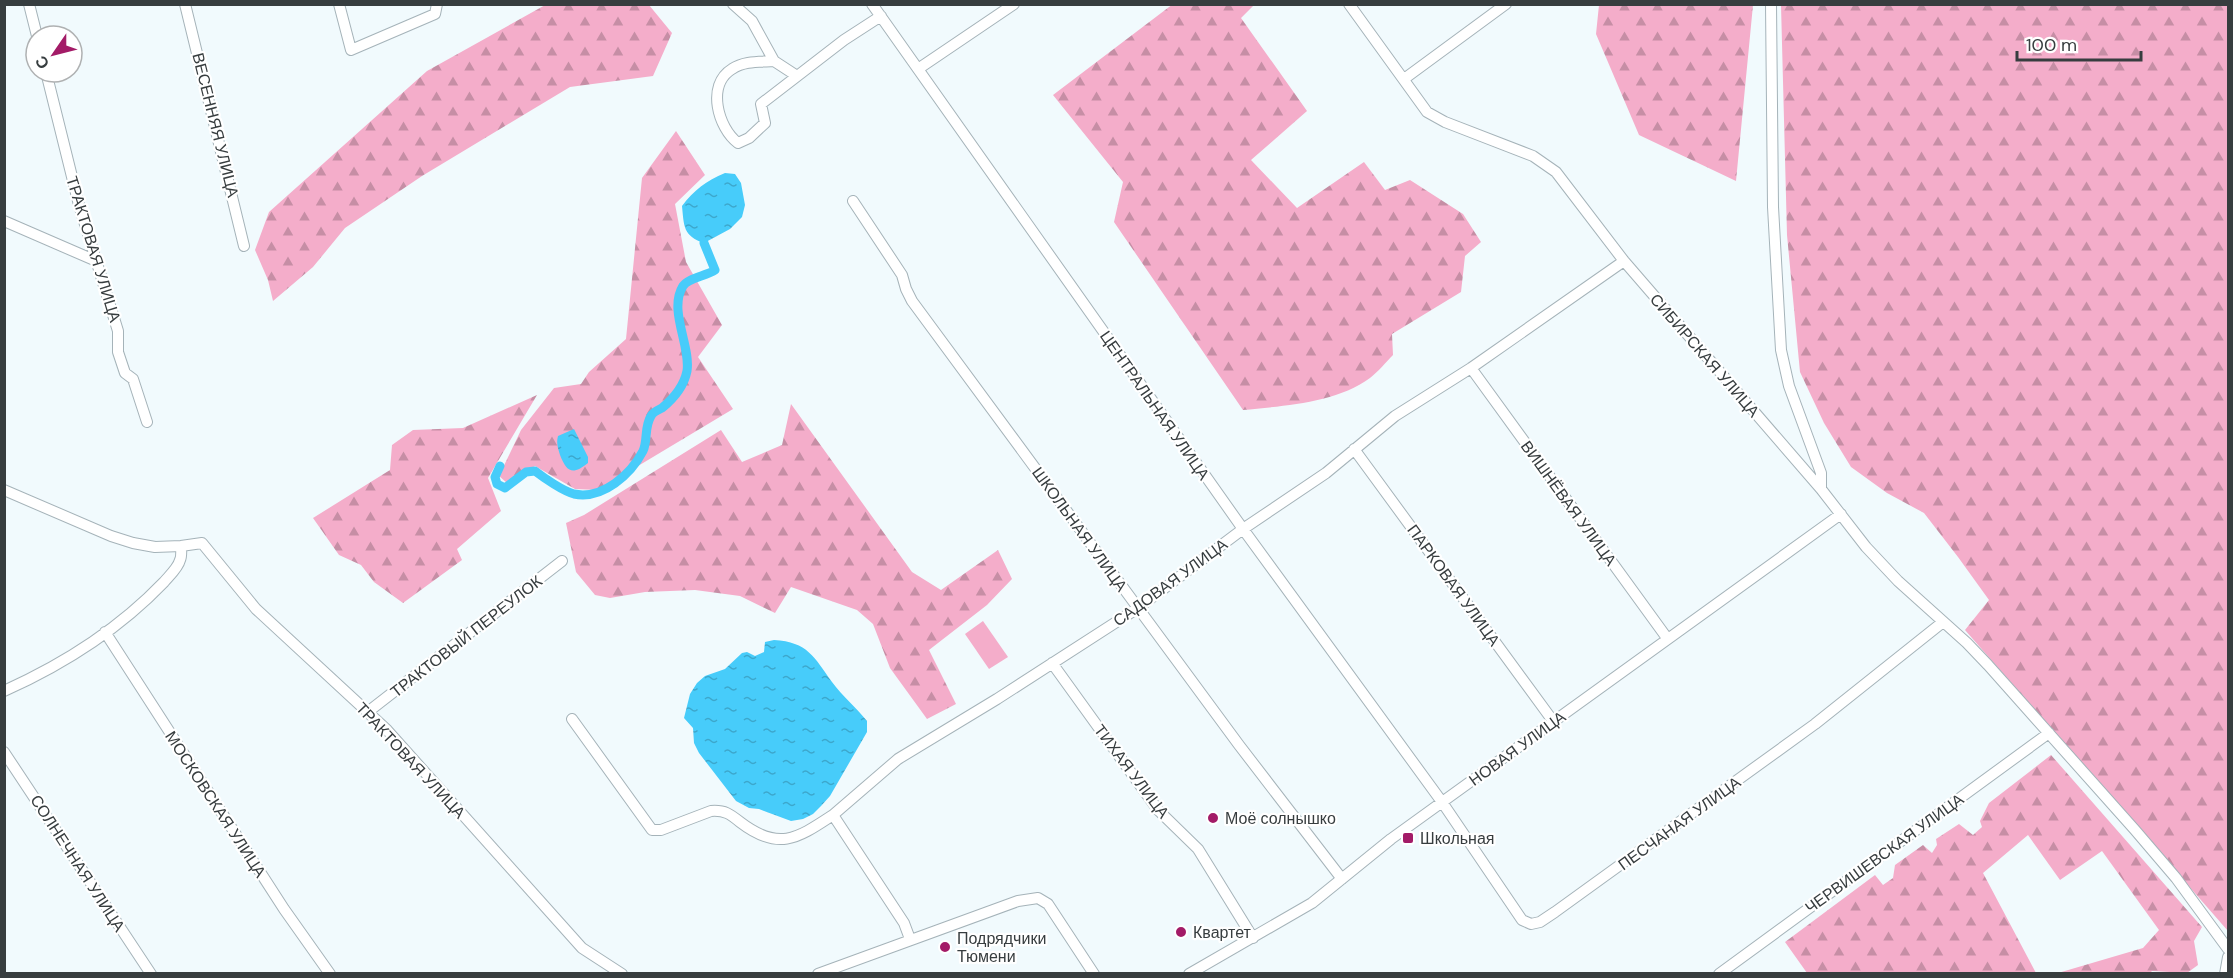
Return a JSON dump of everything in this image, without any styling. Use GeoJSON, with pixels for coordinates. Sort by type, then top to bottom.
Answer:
{"type":"FeatureCollection","features":[{"type":"Feature","properties":{"kind":"street"},"geometry":{"type":"LineString","coordinates":[[29,4],[34,24]]}},
{"type":"Feature","properties":{"kind":"street","name":"ВЕСЕННЯЯ УЛИЦА"},"geometry":{"type":"LineString","coordinates":[[185,4],[244,246]]}},
{"type":"Feature","properties":{"kind":"street"},"geometry":{"type":"LineString","coordinates":[[339,4],[351,50],[435,14],[437,4]]}},
{"type":"Feature","properties":{"kind":"street"},"geometry":{"type":"LineString","coordinates":[[733,4],[752,21],[774,61],[797,76]]}},
{"type":"Feature","properties":{"kind":"street","name":"ЦЕНТРАЛЬНАЯ УЛИЦА"},"geometry":{"type":"LineString","coordinates":[[873,4],[1243,529],[1442,802]]}},
{"type":"Feature","properties":{"kind":"street"},"geometry":{"type":"LineString","coordinates":[[918,69],[1014,4]]}},
{"type":"Feature","properties":{"kind":"street","name":"СИБИРСКАЯ УЛИЦА"},"geometry":{"type":"LineString","coordinates":[[1349,4],[1427,112],[1445,122],[1533,156],[1556,172],[1624,261],[1821,489],[1866,547],[1898,581],[1967,643],[2049,733],[2156,854],[2228,951]]}},
{"type":"Feature","properties":{"kind":"street"},"geometry":{"type":"LineString","coordinates":[[1404,79],[1506,4]]}},
{"type":"Feature","properties":{"kind":"street"},"geometry":{"type":"LineString","coordinates":[[1771,4],[1773,207],[1781,350],[1789,386],[1821,473],[1821,489]]}},
{"type":"Feature","properties":{"kind":"street"},"geometry":{"type":"LineString","coordinates":[[774,61],[748,62],[730,69],[717,87],[719,116],[731,138],[738,143],[749,138],[765,123],[761,104],[881,16]]}},
{"type":"Feature","properties":{"kind":"street","name":"ТРАКТОВАЯ УЛИЦА"},"geometry":{"type":"LineString","coordinates":[[49,84],[94,260],[118,331],[118,352],[125,374],[133,379],[147,422]]}},
{"type":"Feature","properties":{"kind":"street","name":"ШКОЛЬНАЯ УЛИЦА"},"geometry":{"type":"LineString","coordinates":[[853,201],[902,275],[912,301],[1239,745],[1342,879]]}},
{"type":"Feature","properties":{"kind":"street"},"geometry":{"type":"LineString","coordinates":[[4,235],[7,222],[94,260]]}},
{"type":"Feature","properties":{"kind":"street","name":"САДОВАЯ УЛИЦА"},"geometry":{"type":"LineString","coordinates":[[572,719],[652,830],[661,830],[711,811],[720,810],[728,811],[743,824],[772,839],[787,840],[801,836],[833,815],[898,759],[1138,608],[1243,529],[1326,473],[1395,416],[1471,368],[1624,261]]}},
{"type":"Feature","properties":{"kind":"street","name":"ВИШНЁВАЯ УЛИЦА"},"geometry":{"type":"LineString","coordinates":[[1471,368],[1667,638]]}},
{"type":"Feature","properties":{"kind":"street","name":"ПАРКОВАЯ УЛИЦА"},"geometry":{"type":"LineString","coordinates":[[1354,449],[1553,721]]}},
{"type":"Feature","properties":{"kind":"street"},"geometry":{"type":"LineString","coordinates":[[4,490],[111,536],[155,547],[181,546],[180,560],[172,573],[153,593],[105,633],[37,676],[4,692]]}},
{"type":"Feature","properties":{"kind":"street","name":"НОВАЯ УЛИЦА"},"geometry":{"type":"LineString","coordinates":[[1189,974],[1312,903],[1391,839],[1841,514]]}},
{"type":"Feature","properties":{"kind":"street","name":"ТРАКТОВАЯ УЛИЦА"},"geometry":{"type":"LineString","coordinates":[[181,546],[202,543],[256,609],[291,644],[369,711],[582,948],[622,974]]}},
{"type":"Feature","properties":{"kind":"street","name":"ТРАКТОВЫЙ ПЕРЕУЛОК"},"geometry":{"type":"LineString","coordinates":[[369,711],[562,561]]}},
{"type":"Feature","properties":{"kind":"street","name":"ПЕСЧАНАЯ УЛИЦА"},"geometry":{"type":"LineString","coordinates":[[1442,802],[1522,920],[1531,924],[1539,922],[1815,724],[1943,622]]}},
{"type":"Feature","properties":{"kind":"street","name":"МОСКОВСКАЯ УЛИЦА"},"geometry":{"type":"LineString","coordinates":[[105,633],[284,909],[330,974]]}},
{"type":"Feature","properties":{"kind":"street","name":"ТИХАЯ УЛИЦА"},"geometry":{"type":"LineString","coordinates":[[1052,663],[1158,810],[1198,849],[1252,938]]}},
{"type":"Feature","properties":{"kind":"street","name":"ЧЕРВИШЕВСКАЯ УЛИЦА"},"geometry":{"type":"LineString","coordinates":[[1719,974],[2049,733]]}},
{"type":"Feature","properties":{"kind":"street","name":"СОЛНЕЧНАЯ УЛИЦА"},"geometry":{"type":"LineString","coordinates":[[4,752],[151,974]]}},
{"type":"Feature","properties":{"kind":"street"},"geometry":{"type":"LineString","coordinates":[[833,815],[904,923],[910,939]]}},
{"type":"Feature","properties":{"kind":"street"},"geometry":{"type":"LineString","coordinates":[[818,974],[1018,901],[1038,898],[1048,904],[1095,974]]}},
{"type":"Feature","properties":{"kind":"street"},"geometry":{"type":"LineString","coordinates":[[2225,974],[2228,951]]}},
{"type":"Feature","properties":{"kind":"green space"},"geometry":{"type":"Polygon","coordinates":[[[547,4],[649,5],[672,33],[653,76],[570,87],[422,176],[345,228],[313,267],[273,301],[268,280],[255,250],[269,212],[427,71],[547,4]]]}},
{"type":"Feature","properties":{"kind":"green space"},"geometry":{"type":"Polygon","coordinates":[[[1173,4],[1254,5],[1241,18],[1307,111],[1251,160],[1297,208],[1364,162],[1385,190],[1410,180],[1463,214],[1481,242],[1465,256],[1461,292],[1392,334],[1393,355],[1373,376],[1341,393],[1309,402],[1243,410],[1114,222],[1123,182],[1053,95],[1173,4]]]}},
{"type":"Feature","properties":{"kind":"green space"},"geometry":{"type":"Polygon","coordinates":[[[1599,5],[1753,5],[1736,181],[1639,135],[1596,34],[1599,5]]]}},
{"type":"Feature","properties":{"kind":"green space"},"geometry":{"type":"Polygon","coordinates":[[[1781,5],[2228,5],[2228,931],[1965,630],[1989,600],[1924,513],[1887,493],[1851,467],[1824,423],[1800,372],[1787,235],[1781,5]]]}},
{"type":"Feature","properties":{"kind":"green space"},"geometry":{"type":"Polygon","coordinates":[[[676,131],[705,175],[675,204],[686,262],[722,325],[698,357],[733,409],[598,490],[575,489],[535,466],[507,483],[499,476],[521,430],[554,388],[581,384],[589,372],[626,339],[642,178],[676,131]]]}},
{"type":"Feature","properties":{"kind":"green space"},"geometry":{"type":"Polygon","coordinates":[[[537,395],[488,478],[501,511],[457,549],[462,560],[403,603],[374,582],[361,565],[339,555],[313,518],[390,470],[392,445],[413,430],[463,428],[537,395]]]}},
{"type":"Feature","properties":{"kind":"green space"},"geometry":{"type":"Polygon","coordinates":[[[791,404],[912,572],[941,590],[998,550],[1012,579],[987,605],[929,650],[956,704],[927,719],[890,668],[873,624],[857,610],[791,587],[775,613],[740,596],[695,590],[645,592],[610,598],[595,595],[576,572],[566,523],[584,515],[721,430],[742,462],[782,445],[791,404]]]}},
{"type":"Feature","properties":{"kind":"green space"},"geometry":{"type":"Polygon","coordinates":[[[983,621],[1008,657],[989,669],[965,634],[983,621]]]}},
{"type":"Feature","properties":{"kind":"green space"},"geometry":{"type":"Polygon","coordinates":[[[2051,755],[2202,927],[2194,941],[2198,965],[2187,973],[2152,971],[2149,974],[2058,973],[2143,948],[2159,930],[2102,851],[2060,880],[2028,835],[1983,873],[2036,973],[1807,973],[1785,942],[1875,875],[1883,885],[1893,878],[1895,865],[1923,845],[1932,853],[1937,845],[1936,839],[1959,824],[1973,835],[1982,827],[1980,821],[1989,803],[2051,755]]]}},
{"type":"Feature","properties":{"kind":"water"},"geometry":{"type":"Polygon","coordinates":[[[725,173],[735,174],[741,183],[745,205],[742,217],[730,229],[704,243],[688,233],[683,219],[682,206],[701,186],[725,173]]]}},
{"type":"Feature","properties":{"kind":"water"},"geometry":{"type":"Polygon","coordinates":[[[574,429],[588,457],[588,463],[571,470],[565,466],[557,441],[558,436],[574,429]]]}},
{"type":"Feature","properties":{"kind":"water"},"geometry":{"type":"Polygon","coordinates":[[[774,640],[795,644],[809,652],[836,687],[867,721],[867,732],[830,796],[813,814],[791,821],[759,809],[749,808],[736,801],[699,753],[694,743],[693,728],[684,718],[690,694],[705,676],[725,669],[742,653],[747,652],[755,656],[764,652],[765,642],[774,640]]]}},
{"type":"Feature","properties":{"kind":"waterway"},"geometry":{"type":"LineString","coordinates":[[500,466],[495,477],[497,484],[505,488],[526,472],[535,471],[565,490],[585,495],[605,489],[624,476],[643,451],[651,416],[674,396],[686,377],[687,361],[679,317],[679,296],[685,283],[715,270],[704,243]]}},
{"type":"Feature","properties":{"kind":"place","name":"Моё солнышко"},"geometry":{"type":"Point","coordinates":[1213,818]}},
{"type":"Feature","properties":{"kind":"place","name":"Школьная"},"geometry":{"type":"Point","coordinates":[1408,838]}},
{"type":"Feature","properties":{"kind":"place","name":"Квартет"},"geometry":{"type":"Point","coordinates":[1181,932]}},
{"type":"Feature","properties":{"kind":"place","name":"Подрядчики Тюмени"},"geometry":{"type":"Point","coordinates":[945,947]}}]}
